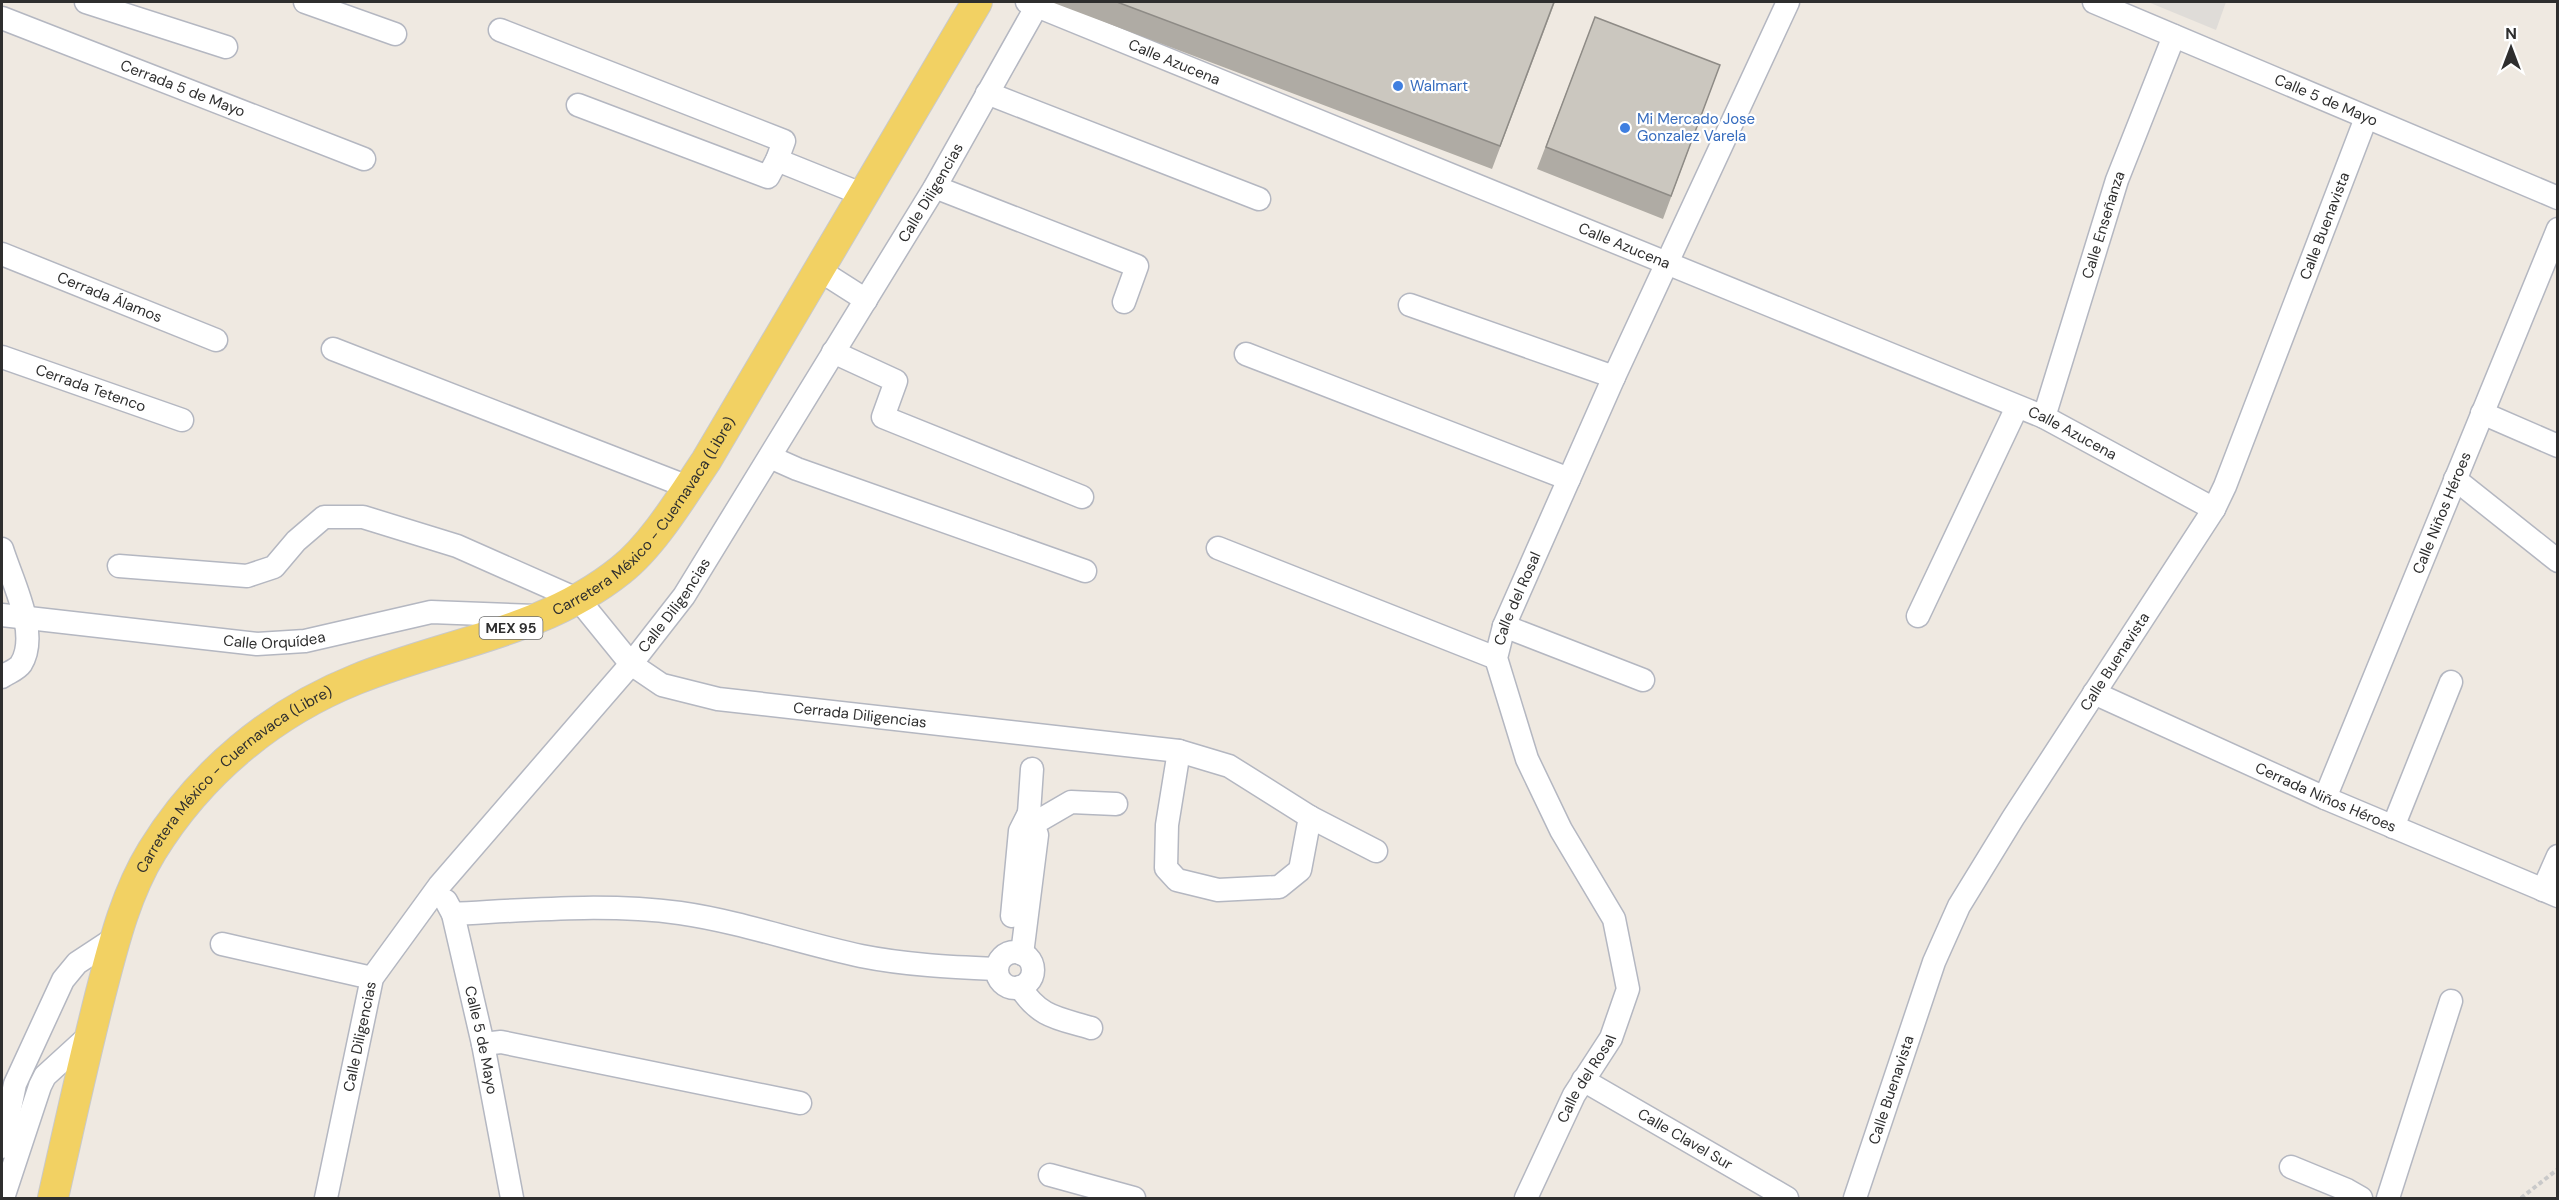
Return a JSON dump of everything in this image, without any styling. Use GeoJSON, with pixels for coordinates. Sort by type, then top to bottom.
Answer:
{"type":"FeatureCollection","features":[{"type":"Feature","properties":{"kind":"main road","name":"Carretera México - Cuernavaca (Libre)"},"geometry":{"type":"LineString","coordinates":[[53,1198],[90,1035],[115,939],[130,894],[146,862],[176,816],[231,756],[290,711],[358,678],[545,616],[579,600],[623,569],[652,536],[688,487],[977,2]]}},
{"type":"Feature","properties":{"kind":"street"},"geometry":{"type":"LineString","coordinates":[[86,2],[226,47]]}},
{"type":"Feature","properties":{"kind":"street"},"geometry":{"type":"LineString","coordinates":[[305,2],[395,34]]}},
{"type":"Feature","properties":{"kind":"street","name":"Calle del Rosal"},"geometry":{"type":"LineString","coordinates":[[1526,1198],[1583,1080],[1611,1038],[1628,989],[1614,919],[1561,830],[1527,759],[1496,658],[1504,626],[1614,377],[1788,2]]}},
{"type":"Feature","properties":{"kind":"street","name":"Calle 5 de Mayo"},"geometry":{"type":"LineString","coordinates":[[2094,2],[2558,198]]}},
{"type":"Feature","properties":{"kind":"street","name":"Calle Azucena"},"geometry":{"type":"LineString","coordinates":[[1034,3],[2044,417],[2214,509]]}},
{"type":"Feature","properties":{"kind":"street","name":"Calle Diligencias"},"geometry":{"type":"LineString","coordinates":[[326,1198],[372,978],[439,886],[631,664],[684,596],[935,187],[1034,3]]}},
{"type":"Feature","properties":{"kind":"street","name":"Cerrada 5 de Mayo"},"geometry":{"type":"LineString","coordinates":[[2,18],[364,159]]}},
{"type":"Feature","properties":{"kind":"street"},"geometry":{"type":"LineString","coordinates":[[500,30],[784,141],[768,177],[578,105]]}},
{"type":"Feature","properties":{"kind":"street","name":"Calle Enseñanza"},"geometry":{"type":"LineString","coordinates":[[2044,417],[2117,180],[2174,36]]}},
{"type":"Feature","properties":{"kind":"street"},"geometry":{"type":"LineString","coordinates":[[987,93],[1259,199]]}},
{"type":"Feature","properties":{"kind":"street","name":"Calle Buenavista"},"geometry":{"type":"LineString","coordinates":[[1855,1198],[1934,962],[1959,906],[2214,509],[2225,486],[2366,118]]}},
{"type":"Feature","properties":{"kind":"street"},"geometry":{"type":"LineString","coordinates":[[777,160],[864,195]]}},
{"type":"Feature","properties":{"kind":"street"},"geometry":{"type":"LineString","coordinates":[[935,187],[1137,267],[1124,302]]}},
{"type":"Feature","properties":{"kind":"street","name":"Calle Niños Héroes"},"geometry":{"type":"LineString","coordinates":[[2325,798],[2558,229]]}},
{"type":"Feature","properties":{"kind":"street","name":"Cerrada Álamos"},"geometry":{"type":"LineString","coordinates":[[2,254],[216,340]]}},
{"type":"Feature","properties":{"kind":"street"},"geometry":{"type":"LineString","coordinates":[[819,270],[866,300]]}},
{"type":"Feature","properties":{"kind":"street"},"geometry":{"type":"LineString","coordinates":[[1410,305],[1614,377]]}},
{"type":"Feature","properties":{"kind":"street"},"geometry":{"type":"LineString","coordinates":[[333,349],[688,487]]}},
{"type":"Feature","properties":{"kind":"street"},"geometry":{"type":"LineString","coordinates":[[833,352],[896,381],[883,417],[1082,497]]}},
{"type":"Feature","properties":{"kind":"street"},"geometry":{"type":"LineString","coordinates":[[1246,354],[1569,479]]}},
{"type":"Feature","properties":{"kind":"street","name":"Cerrada Tetenco"},"geometry":{"type":"LineString","coordinates":[[2,357],[182,420]]}},
{"type":"Feature","properties":{"kind":"street"},"geometry":{"type":"LineString","coordinates":[[1918,616],[2017,406]]}},
{"type":"Feature","properties":{"kind":"street"},"geometry":{"type":"LineString","coordinates":[[2482,413],[2558,446]]}},
{"type":"Feature","properties":{"kind":"street"},"geometry":{"type":"LineString","coordinates":[[770,457],[797,469],[1085,571]]}},
{"type":"Feature","properties":{"kind":"street"},"geometry":{"type":"LineString","coordinates":[[2455,479],[2558,561]]}},
{"type":"Feature","properties":{"kind":"street"},"geometry":{"type":"LineString","coordinates":[[119,566],[247,576],[274,567],[296,541],[324,517],[363,517],[457,546],[579,600]]}},
{"type":"Feature","properties":{"kind":"street"},"geometry":{"type":"LineString","coordinates":[[1218,548],[1496,658]]}},
{"type":"Feature","properties":{"kind":"street"},"geometry":{"type":"LineString","coordinates":[[2,549],[14,616],[28,632],[28,646],[20,666],[2,677]]}},
{"type":"Feature","properties":{"kind":"street","name":"Cerrada Diligencias"},"geometry":{"type":"LineString","coordinates":[[579,600],[631,664],[662,685],[718,699],[1179,751],[1229,766],[1310,817],[1376,851]]}},
{"type":"Feature","properties":{"kind":"street","name":"Calle Orquídea"},"geometry":{"type":"LineString","coordinates":[[14,616],[246,643],[278,644],[305,641],[431,612],[545,616]]}},
{"type":"Feature","properties":{"kind":"street"},"geometry":{"type":"LineString","coordinates":[[1504,626],[1643,680]]}},
{"type":"Feature","properties":{"kind":"street"},"geometry":{"type":"LineString","coordinates":[[2393,827],[2451,682]]}},
{"type":"Feature","properties":{"kind":"street","name":"Cerrada Niños Héroes"},"geometry":{"type":"LineString","coordinates":[[2094,693],[2325,798],[2550,893]]}},
{"type":"Feature","properties":{"kind":"street"},"geometry":{"type":"LineString","coordinates":[[1179,751],[1167,825],[1166,868],[1177,880],[1218,890],[1279,887],[1300,870],[1310,817]]}},
{"type":"Feature","properties":{"kind":"street"},"geometry":{"type":"LineString","coordinates":[[453,914],[598,907],[678,913],[732,922],[860,956],[910,965],[1009,959],[1032,964],[1033,972],[1026,984],[1020,987],[1006,986],[1001,982],[1009,959],[1028,823],[1032,769]]}},
{"type":"Feature","properties":{"kind":"street"},"geometry":{"type":"LineString","coordinates":[[1028,823],[1071,802],[1116,804]]}},
{"type":"Feature","properties":{"kind":"street"},"geometry":{"type":"LineString","coordinates":[[2550,893],[2558,856]]}},
{"type":"Feature","properties":{"kind":"street","name":"Calle 5 de Mayo"},"geometry":{"type":"LineString","coordinates":[[439,886],[453,914],[483,1044],[512,1198]]}},
{"type":"Feature","properties":{"kind":"street"},"geometry":{"type":"LineString","coordinates":[[2,1147],[15,1084],[63,980],[78,963],[115,939]]}},
{"type":"Feature","properties":{"kind":"street"},"geometry":{"type":"LineString","coordinates":[[222,944],[372,978]]}},
{"type":"Feature","properties":{"kind":"street"},"geometry":{"type":"LineString","coordinates":[[1020,987],[1031,1004],[1048,1016],[1091,1028]]}},
{"type":"Feature","properties":{"kind":"street"},"geometry":{"type":"LineString","coordinates":[[2388,1198],[2451,1001]]}},
{"type":"Feature","properties":{"kind":"street"},"geometry":{"type":"LineString","coordinates":[[3,1198],[45,1076],[90,1035]]}},
{"type":"Feature","properties":{"kind":"street"},"geometry":{"type":"LineString","coordinates":[[483,1044],[501,1041],[800,1103]]}},
{"type":"Feature","properties":{"kind":"street","name":"Calle Clavel Sur"},"geometry":{"type":"LineString","coordinates":[[1583,1080],[1784,1198]]}},
{"type":"Feature","properties":{"kind":"street"},"geometry":{"type":"LineString","coordinates":[[2291,1167],[2347,1190],[2359,1198]]}},
{"type":"Feature","properties":{"kind":"street"},"geometry":{"type":"LineString","coordinates":[[1050,1175],[1134,1198]]}},
{"type":"Feature","properties":{"kind":"path"},"geometry":{"type":"LineString","coordinates":[[2521,1198],[2558,1169]]}},
{"type":"Feature","properties":{"kind":"shaded area"},"geometry":{"type":"Polygon","coordinates":[[[2148,2],[2226,2],[2216,30],[2148,2]]]}},
{"type":"Feature","properties":{"kind":"building","name":"Walmart"},"geometry":{"type":"Polygon","coordinates":[[[1117,2],[1554,2],[1500,146],[1117,2]]]}},
{"type":"Feature","properties":{"kind":"building","name":"Mi Mercado Jose Gonzalez Varela"},"geometry":{"type":"Polygon","coordinates":[[[1595,17],[1720,65],[1671,196],[1546,147],[1595,17]]]}},
{"type":"Feature","properties":{"kind":"place","name":"Walmart"},"geometry":{"type":"Point","coordinates":[1398,86]}},
{"type":"Feature","properties":{"kind":"place","name":"Mi Mercado Jose Gonzalez Varela"},"geometry":{"type":"Point","coordinates":[1625,128]}}]}
